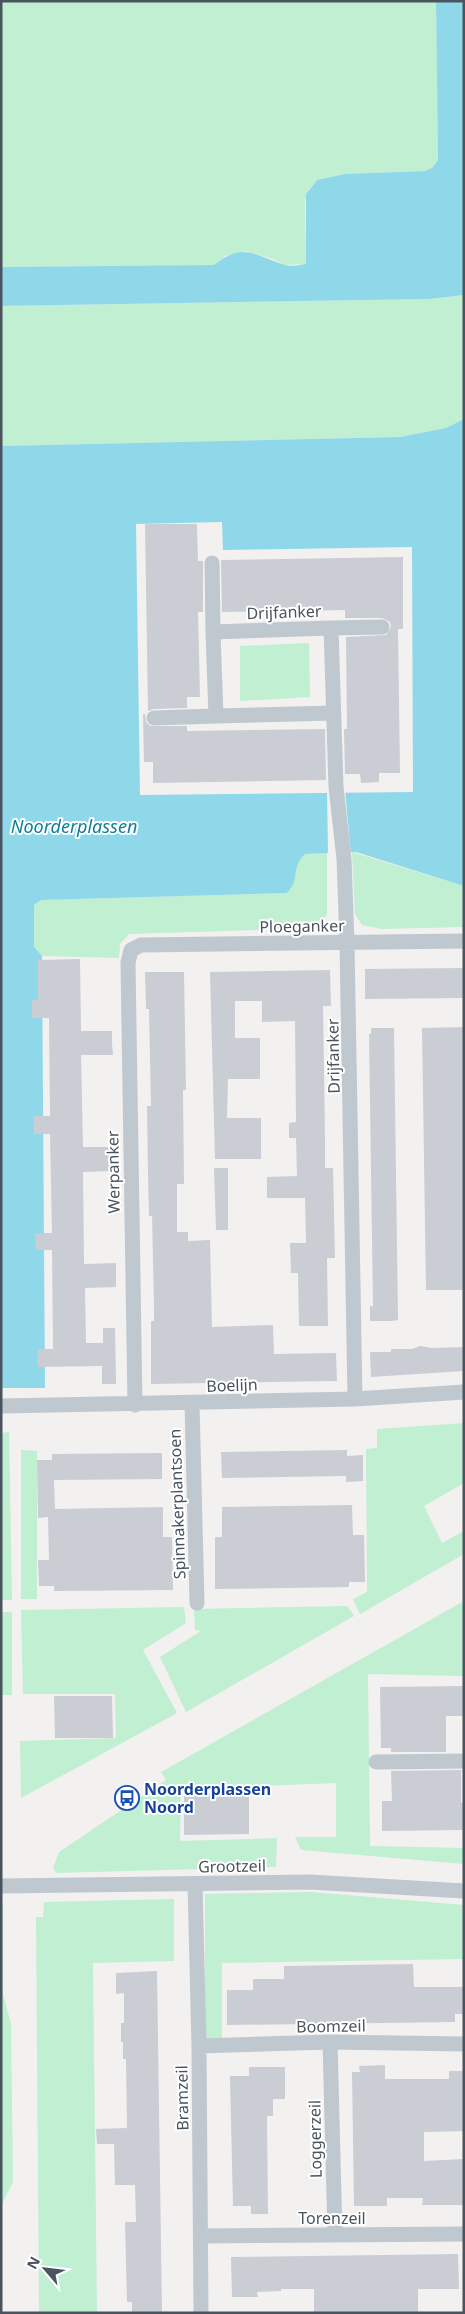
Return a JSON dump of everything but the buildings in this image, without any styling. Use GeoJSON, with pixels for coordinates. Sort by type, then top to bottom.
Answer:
{"type":"FeatureCollection","features":[{"type":"Feature","properties":{"kind":"street"},"geometry":{"type":"LineString","coordinates":[[212,563],[216,716]]}},
{"type":"Feature","properties":{"kind":"street"},"geometry":{"type":"LineString","coordinates":[[331,628],[382,627]]}},
{"type":"Feature","properties":{"kind":"street","name":"Drijfanker"},"geometry":{"type":"LineString","coordinates":[[213,632],[331,628],[336,787],[344,859],[347,943],[355,1399]]}},
{"type":"Feature","properties":{"kind":"street"},"geometry":{"type":"LineString","coordinates":[[154,718],[334,712]]}},
{"type":"Feature","properties":{"kind":"street","name":"Ploeganker"},"geometry":{"type":"LineString","coordinates":[[141,944],[464,941]]}},
{"type":"Feature","properties":{"kind":"street","name":"Werpanker"},"geometry":{"type":"LineString","coordinates":[[135,1405],[128,963],[131,950],[141,944]]}},
{"type":"Feature","properties":{"kind":"street","name":"Boelijn"},"geometry":{"type":"LineString","coordinates":[[1,1406],[135,1405],[355,1399],[464,1392]]}},
{"type":"Feature","properties":{"kind":"street","name":"Spinnakerplantsoen"},"geometry":{"type":"LineString","coordinates":[[192,1403],[198,1603]]}},
{"type":"Feature","properties":{"kind":"street"},"geometry":{"type":"LineString","coordinates":[[376,1762],[464,1761]]}},
{"type":"Feature","properties":{"kind":"street","name":"Grootzeil"},"geometry":{"type":"LineString","coordinates":[[1,1886],[310,1882],[464,1891]]}},
{"type":"Feature","properties":{"kind":"street","name":"Bramzeil"},"geometry":{"type":"LineString","coordinates":[[195,1884],[202,2236],[201,2313]]}},
{"type":"Feature","properties":{"kind":"street","name":"Boomzeil"},"geometry":{"type":"LineString","coordinates":[[199,2046],[330,2042],[464,2044]]}},
{"type":"Feature","properties":{"kind":"street","name":"Loggerzeil"},"geometry":{"type":"LineString","coordinates":[[330,2042],[335,2236]]}},
{"type":"Feature","properties":{"kind":"street","name":"Torenzeil"},"geometry":{"type":"LineString","coordinates":[[202,2236],[464,2234]]}},
{"type":"Feature","properties":{"kind":"green space"},"geometry":{"type":"Polygon","coordinates":[[[1,1],[436,1],[438,160],[432,168],[425,171],[345,174],[317,180],[309,189],[305,201],[306,264],[284,265],[273,259],[246,251],[225,256],[215,265],[1,267],[1,1]]]}},
{"type":"Feature","properties":{"kind":"green space"},"geometry":{"type":"Polygon","coordinates":[[[464,295],[464,419],[446,428],[400,437],[1,446],[1,306],[429,299],[464,295]]]}},
{"type":"Feature","properties":{"kind":"green space"},"geometry":{"type":"Polygon","coordinates":[[[309,643],[310,697],[240,701],[240,646],[309,643]]]}},
{"type":"Feature","properties":{"kind":"green space"},"geometry":{"type":"Polygon","coordinates":[[[352,852],[464,886],[464,927],[381,929],[362,925],[355,914],[352,852]]]}},
{"type":"Feature","properties":{"kind":"green space"},"geometry":{"type":"Polygon","coordinates":[[[327,853],[327,915],[316,928],[129,934],[120,944],[119,958],[42,956],[34,948],[34,905],[41,900],[287,893],[294,883],[300,859],[305,854],[327,853]]]}},
{"type":"Feature","properties":{"kind":"green space"},"geometry":{"type":"Polygon","coordinates":[[[464,1423],[464,1483],[424,1506],[442,1543],[464,1531],[464,1554],[360,1614],[353,1599],[367,1592],[366,1449],[377,1448],[377,1429],[464,1423]]]}},
{"type":"Feature","properties":{"kind":"green space"},"geometry":{"type":"Polygon","coordinates":[[[9,1432],[12,1600],[1,1600],[1,1433],[9,1432]]]}},
{"type":"Feature","properties":{"kind":"green space"},"geometry":{"type":"Polygon","coordinates":[[[21,1450],[37,1451],[37,1599],[21,1599],[21,1450]]]}},
{"type":"Feature","properties":{"kind":"green space"},"geometry":{"type":"Polygon","coordinates":[[[464,1601],[464,1676],[368,1674],[370,1846],[464,1848],[464,1864],[301,1850],[295,1837],[336,1837],[336,1783],[181,1789],[180,1841],[277,1838],[276,1867],[56,1873],[53,1868],[59,1852],[166,1780],[161,1772],[464,1601]]]}},
{"type":"Feature","properties":{"kind":"green space"},"geometry":{"type":"Polygon","coordinates":[[[347,1606],[354,1616],[186,1712],[160,1657],[201,1631],[195,1630],[194,1609],[347,1606]]]}},
{"type":"Feature","properties":{"kind":"green space"},"geometry":{"type":"Polygon","coordinates":[[[184,1607],[186,1623],[143,1650],[177,1713],[21,1798],[20,1741],[116,1738],[115,1694],[23,1694],[21,1610],[184,1607]]]}},
{"type":"Feature","properties":{"kind":"green space"},"geometry":{"type":"Polygon","coordinates":[[[1,1612],[12,1612],[12,1695],[1,1695],[1,1612]]]}},
{"type":"Feature","properties":{"kind":"green space"},"geometry":{"type":"Polygon","coordinates":[[[311,1892],[464,1905],[464,1959],[222,1963],[222,2039],[205,2038],[205,1894],[311,1892]]]}},
{"type":"Feature","properties":{"kind":"green space"},"geometry":{"type":"Polygon","coordinates":[[[174,1899],[174,1961],[93,1963],[97,2313],[39,2313],[36,1917],[43,1917],[44,1902],[174,1899]]]}},
{"type":"Feature","properties":{"kind":"green space"},"geometry":{"type":"Polygon","coordinates":[[[1,1905],[3,1906],[3,1994],[11,2024],[13,2182],[1,2206],[1,1905]]]}},
{"type":"Feature","properties":{"kind":"water"},"geometry":{"type":"Polygon","coordinates":[[[436,1],[464,1],[464,295],[429,299],[1,306],[1,267],[214,265],[224,258],[242,252],[288,266],[306,264],[306,194],[317,180],[345,174],[425,171],[432,168],[438,160],[436,1]]]}},
{"type":"Feature","properties":{"kind":"water","name":"Noorderplassen"},"geometry":{"type":"Polygon","coordinates":[[[464,419],[464,886],[356,852],[305,854],[300,859],[294,883],[287,893],[41,900],[34,905],[34,947],[42,956],[45,1388],[1,1388],[1,446],[400,437],[446,428],[464,419]],[[222,522],[136,524],[140,795],[413,792],[412,547],[223,550],[222,522]]]}},
{"type":"Feature","properties":{"kind":"pier"},"geometry":{"type":"Polygon","coordinates":[[[345,790],[351,855],[328,855],[327,791],[345,790]]]}},
{"type":"Feature","properties":{"kind":"place","name":"Noorderplassen Noord"},"geometry":{"type":"Point","coordinates":[127,1798]}}]}
